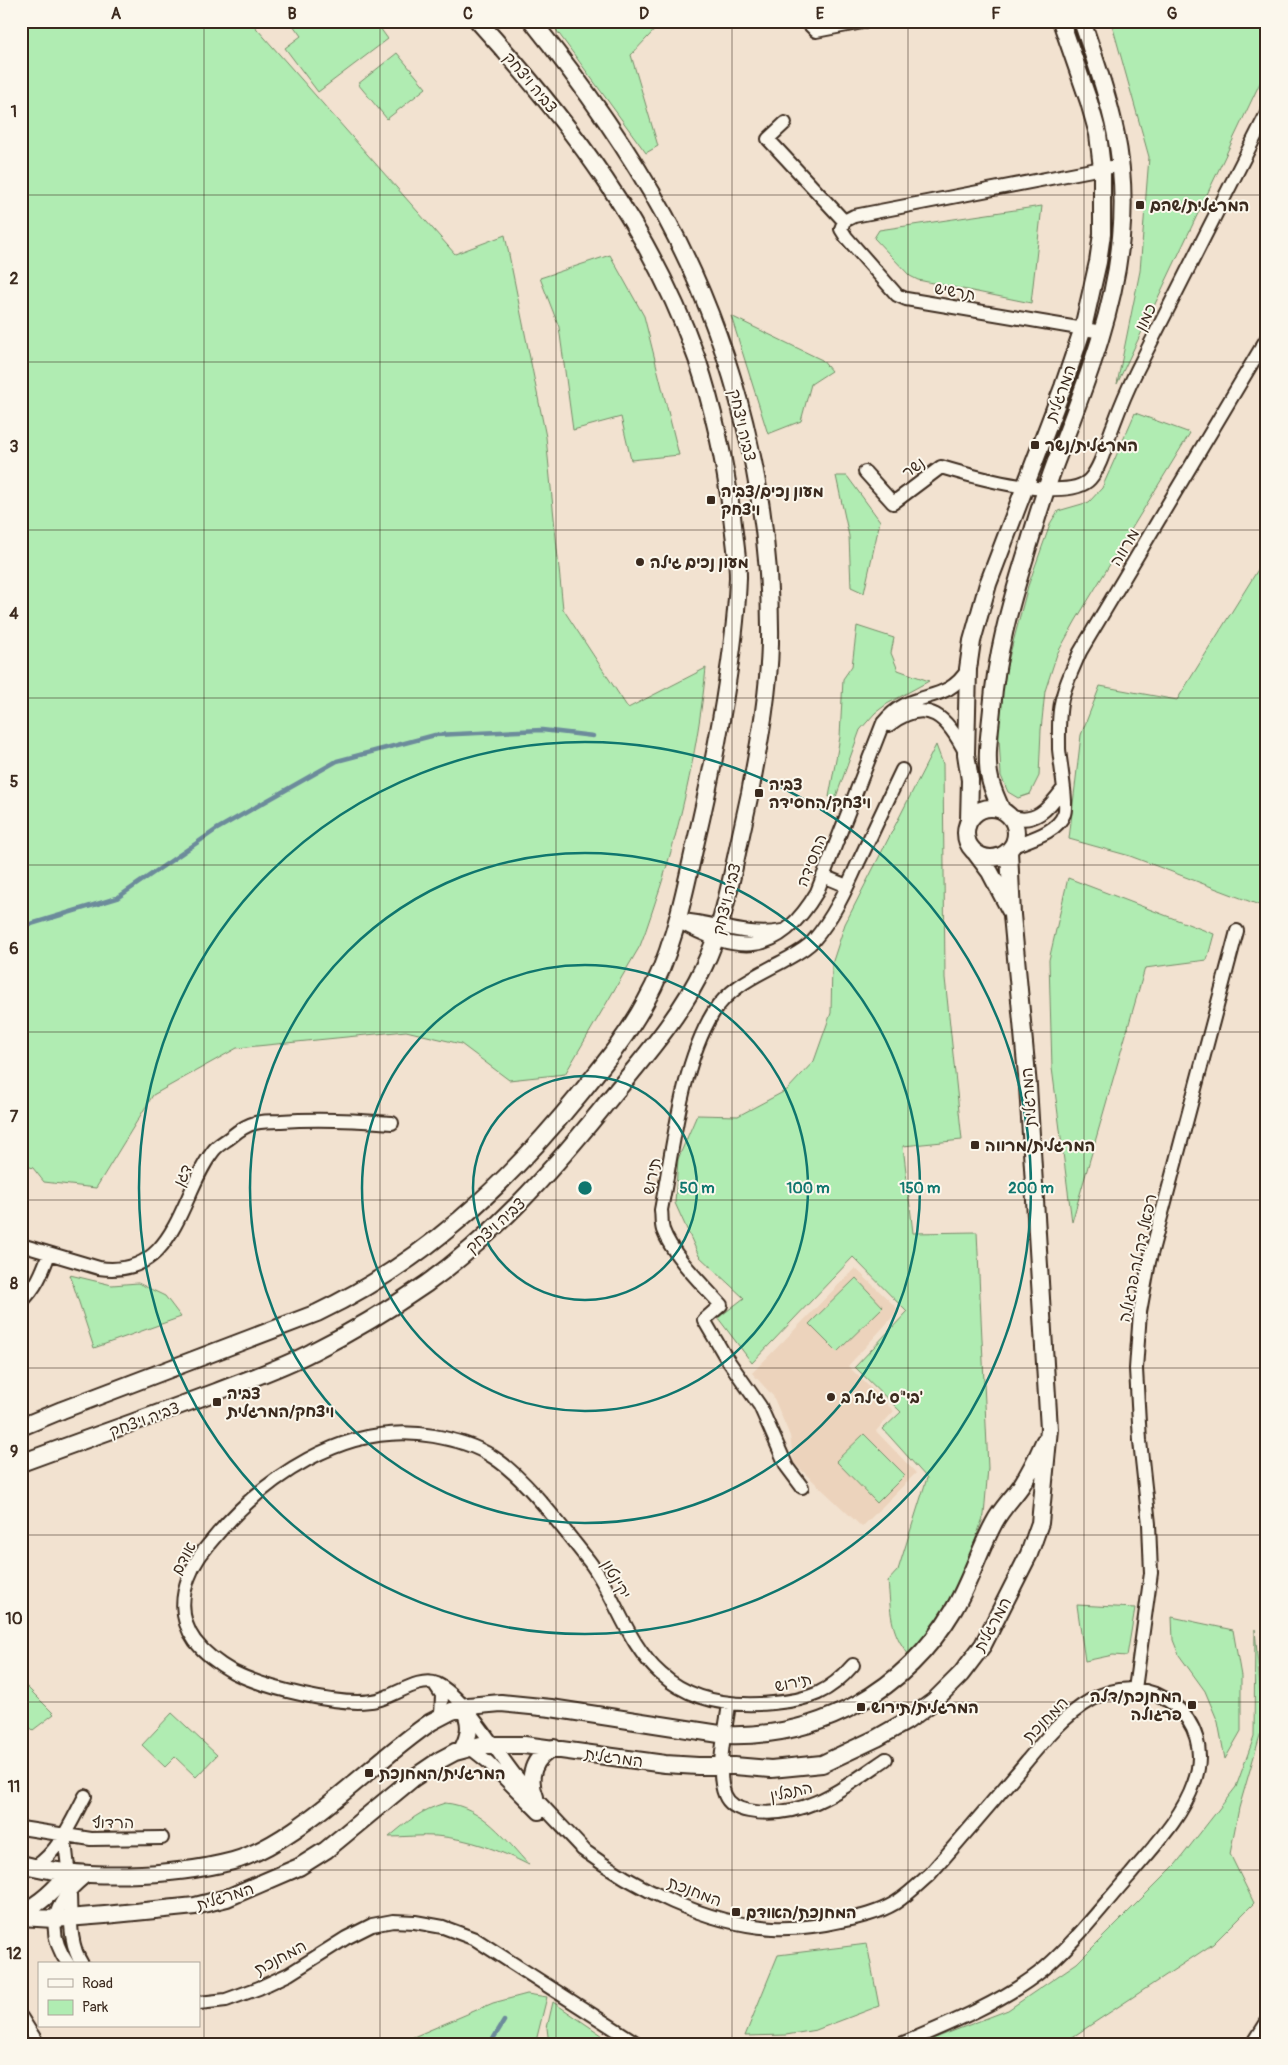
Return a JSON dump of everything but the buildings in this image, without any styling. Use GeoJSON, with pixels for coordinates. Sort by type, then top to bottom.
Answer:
{"type":"FeatureCollection","features":[{"type":"Feature","properties":{"kind":"street","name":"צביה ויצחק"},"geometry":{"type":"LineString","coordinates":[[21,1428],[62,1410],[317,1313],[376,1282],[440,1237],[473,1209],[522,1161],[556,1123],[616,1047],[650,994],[665,956],[676,920],[712,770],[722,718],[734,634],[738,572],[726,473],[713,416],[697,360],[674,303],[649,250],[622,203],[584,147],[478,21]]}},
{"type":"Feature","properties":{"kind":"street","name":"צביה ויצחק"},"geometry":{"type":"LineString","coordinates":[[21,1463],[268,1372],[310,1353],[365,1323],[428,1282],[490,1232],[536,1187],[572,1146],[673,1018],[695,984],[718,932],[757,757],[770,646],[762,515],[748,435],[724,353],[698,286],[666,218],[623,146],[571,71],[532,21]]}},
{"type":"Feature","properties":{"kind":"street"},"geometry":{"type":"LineString","coordinates":[[806,21],[816,30],[868,21]]}},
{"type":"Feature","properties":{"kind":"street","name":"המרגלית"},"geometry":{"type":"LineString","coordinates":[[969,822],[970,780],[966,754],[968,669],[980,608],[1083,328],[1098,262],[1102,234],[1102,168],[1098,134],[1090,102],[1061,21]]}},
{"type":"Feature","properties":{"kind":"street","name":"המרגלית"},"geometry":{"type":"LineString","coordinates":[[1005,812],[989,777],[988,750],[994,677],[1013,593],[1045,490],[1102,332],[1117,266],[1121,236],[1122,166],[1117,131],[1108,97],[1082,21]]}},
{"type":"Feature","properties":{"kind":"street","name":"כמון"},"geometry":{"type":"LineString","coordinates":[[1026,486],[1045,490],[1068,490],[1090,479],[1099,463],[1119,410],[1137,370],[1267,113]]}},
{"type":"Feature","properties":{"kind":"street","name":"תרשיש"},"geometry":{"type":"LineString","coordinates":[[785,124],[768,139],[844,221],[841,229],[846,237],[897,295],[906,299],[1102,332]]}},
{"type":"Feature","properties":{"kind":"street"},"geometry":{"type":"LineString","coordinates":[[844,221],[854,216],[1102,168],[1122,166]]}},
{"type":"Feature","properties":{"kind":"street","name":"מרווה"},"geometry":{"type":"LineString","coordinates":[[1011,848],[1052,829],[1064,814],[1065,802],[1060,724],[1062,696],[1069,676],[1080,652],[1267,338]]}},
{"type":"Feature","properties":{"kind":"street","name":"נשר"},"geometry":{"type":"LineString","coordinates":[[865,472],[893,503],[941,467],[1026,486]]}},
{"type":"Feature","properties":{"kind":"street","name":"החסידה"},"geometry":{"type":"LineString","coordinates":[[676,920],[718,932],[737,944],[755,945],[769,942],[784,930],[808,908],[823,876],[876,738],[890,714],[912,700],[947,691],[962,678],[968,669]]}},
{"type":"Feature","properties":{"kind":"street","name":"החסידה"},"geometry":{"type":"LineString","coordinates":[[876,738],[899,717],[912,712],[924,712],[945,720],[955,733],[966,754]]}},
{"type":"Feature","properties":{"kind":"street","name":"תירוש"},"geometry":{"type":"LineString","coordinates":[[802,1487],[787,1467],[760,1406],[725,1356],[704,1320],[721,1305],[693,1274],[662,1229],[661,1210],[687,1078],[702,1033],[714,1011],[727,995],[743,982],[792,956],[812,942],[830,918],[847,886],[902,770]]}},
{"type":"Feature","properties":{"kind":"street"},"geometry":{"type":"LineString","coordinates":[[1005,812],[1015,828],[1016,838],[1011,848],[1000,856],[991,858],[975,852],[967,838],[969,822],[979,811],[987,808],[1005,812],[1018,819],[1043,813],[1063,789]]}},
{"type":"Feature","properties":{"kind":"street","name":"המרגלית"},"geometry":{"type":"LineString","coordinates":[[21,1915],[54,1919],[72,1918],[196,1906],[227,1898],[299,1867],[326,1850],[412,1779],[444,1758],[466,1748],[492,1744],[554,1748],[665,1764],[722,1767],[772,1769],[822,1764],[877,1738],[907,1721],[934,1701],[947,1687],[983,1646],[1029,1554],[1040,1523],[1049,1429],[1028,1086],[1012,915],[1011,848]]}},
{"type":"Feature","properties":{"kind":"street","name":"המרגלית"},"geometry":{"type":"LineString","coordinates":[[975,852],[990,872],[1012,915]]}},
{"type":"Feature","properties":{"kind":"street"},"geometry":{"type":"LineString","coordinates":[[823,876],[847,886]]}},
{"type":"Feature","properties":{"kind":"street","name":"רפאל דה לה פרגולה"},"geometry":{"type":"LineString","coordinates":[[1135,1689],[1151,1574],[1149,1524],[1136,1388],[1140,1312],[1151,1253],[1237,931]]}},
{"type":"Feature","properties":{"kind":"street","name":"דגן"},"geometry":{"type":"LineString","coordinates":[[21,1245],[83,1264],[110,1269],[138,1264],[162,1246],[173,1232],[204,1166],[215,1149],[239,1131],[255,1123],[316,1118],[392,1122]]}},
{"type":"Feature","properties":{"kind":"street"},"geometry":{"type":"LineString","coordinates":[[21,1302],[40,1279],[49,1254]]}},
{"type":"Feature","properties":{"kind":"street","name":"המרגלית"},"geometry":{"type":"LineString","coordinates":[[28,1866],[90,1873],[156,1873],[208,1866],[234,1860],[262,1849],[315,1815],[417,1732],[441,1716],[463,1708],[493,1702],[527,1705],[726,1735],[772,1733],[812,1724],[854,1706],[877,1692],[910,1666],[931,1643],[954,1608],[994,1522],[1020,1487],[1036,1461],[1049,1429]]}},
{"type":"Feature","properties":{"kind":"street","name":"אודם"},"geometry":{"type":"LineString","coordinates":[[425,1434],[400,1432],[360,1439],[320,1453],[268,1484],[221,1530],[196,1562],[188,1578],[183,1609],[186,1625],[194,1640],[206,1653],[236,1674],[269,1685],[310,1696],[352,1703],[379,1700],[422,1682],[432,1682]]}},
{"type":"Feature","properties":{"kind":"street","name":"יקינטון"},"geometry":{"type":"LineString","coordinates":[[425,1434],[455,1440],[476,1447],[495,1458],[519,1478],[592,1564],[635,1643],[660,1674],[688,1693],[729,1704]]}},
{"type":"Feature","properties":{"kind":"street","name":"תירוש"},"geometry":{"type":"LineString","coordinates":[[729,1704],[790,1702],[812,1696],[829,1689],[853,1665]]}},
{"type":"Feature","properties":{"kind":"street"},"geometry":{"type":"LineString","coordinates":[[432,1682],[446,1691],[463,1708],[468,1716],[466,1748]]}},
{"type":"Feature","properties":{"kind":"street"},"geometry":{"type":"LineString","coordinates":[[432,1682],[442,1695],[441,1716]]}},
{"type":"Feature","properties":{"kind":"street","name":"המחנכת"},"geometry":{"type":"LineString","coordinates":[[466,1748],[488,1762],[552,1825],[587,1853],[661,1896],[703,1914],[740,1924],[774,1928],[801,1927],[869,1915],[894,1903],[930,1874],[1040,1746],[1075,1711],[1106,1693],[1120,1689],[1135,1689],[1160,1695],[1179,1708],[1192,1725],[1199,1742],[1199,1758],[1195,1782],[1172,1823],[1068,1946],[1045,1968],[1001,1998],[900,2044]]}},
{"type":"Feature","properties":{"kind":"street"},"geometry":{"type":"LineString","coordinates":[[722,1767],[729,1704]]}},
{"type":"Feature","properties":{"kind":"street","name":"המחנכת"},"geometry":{"type":"LineString","coordinates":[[463,1708],[535,1797],[587,1853]]}},
{"type":"Feature","properties":{"kind":"street"},"geometry":{"type":"LineString","coordinates":[[535,1797],[531,1784],[532,1771],[540,1757],[554,1748]]}},
{"type":"Feature","properties":{"kind":"street","name":"התבלין"},"geometry":{"type":"LineString","coordinates":[[722,1767],[722,1783],[725,1796],[734,1806],[741,1810],[769,1813],[803,1808],[820,1802],[886,1759]]}},
{"type":"Feature","properties":{"kind":"street","name":"הרדוף"},"geometry":{"type":"LineString","coordinates":[[28,1866],[52,1853],[64,1836],[85,1796]]}},
{"type":"Feature","properties":{"kind":"street","name":"הרדוף"},"geometry":{"type":"LineString","coordinates":[[21,1828],[91,1839],[162,1838]]}},
{"type":"Feature","properties":{"kind":"street"},"geometry":{"type":"LineString","coordinates":[[64,1836],[69,1871],[74,1945],[81,1962]]}},
{"type":"Feature","properties":{"kind":"street"},"geometry":{"type":"LineString","coordinates":[[21,1915],[45,1898],[60,1884],[69,1871]]}},
{"type":"Feature","properties":{"kind":"street"},"geometry":{"type":"LineString","coordinates":[[67,1962],[56,1941],[54,1919],[60,1905],[70,1891],[90,1873]]}},
{"type":"Feature","properties":{"kind":"street","name":"המחנכת"},"geometry":{"type":"LineString","coordinates":[[200,2003],[226,2000],[259,1988],[289,1974],[346,1938],[372,1925],[393,1921],[415,1922],[443,1927],[475,1939],[638,2044]]}},
{"type":"Feature","properties":{"kind":"street"},"geometry":{"type":"LineString","coordinates":[[21,2017],[37,2043]]}},
{"type":"Feature","properties":{"kind":"street"},"geometry":{"type":"LineString","coordinates":[[1253,2044],[1267,2022]]}},
{"type":"Feature","properties":{"kind":"shaded area"},"geometry":{"type":"Polygon","coordinates":[[[855,1268],[899,1310],[848,1366],[894,1411],[876,1431],[916,1473],[862,1527],[794,1463],[790,1436],[773,1396],[752,1373],[855,1268]]]}},
{"type":"Feature","properties":{"kind":"green space"},"geometry":{"type":"Polygon","coordinates":[[[21,21],[250,21],[455,254],[505,235],[546,437],[563,609],[628,708],[706,668],[699,723],[683,805],[669,859],[646,931],[640,946],[565,1074],[509,1080],[461,1044],[406,1031],[237,1048],[153,1095],[96,1188],[44,1182],[33,1168],[21,1164],[21,21]]]}},
{"type":"Feature","properties":{"kind":"green space"},"geometry":{"type":"Polygon","coordinates":[[[290,21],[375,21],[388,39],[318,92],[285,48],[301,36],[290,21]]]}},
{"type":"Feature","properties":{"kind":"green space"},"geometry":{"type":"Polygon","coordinates":[[[559,21],[663,21],[631,55],[658,146],[646,153],[554,27],[559,21]]]}},
{"type":"Feature","properties":{"kind":"green space"},"geometry":{"type":"Polygon","coordinates":[[[1111,21],[1267,21],[1267,68],[1117,384],[1140,271],[1149,157],[1111,21]]]}},
{"type":"Feature","properties":{"kind":"green space"},"geometry":{"type":"Polygon","coordinates":[[[397,53],[426,88],[387,119],[358,84],[397,53]]]}},
{"type":"Feature","properties":{"kind":"green space"},"geometry":{"type":"Polygon","coordinates":[[[1042,206],[1031,303],[918,280],[910,276],[874,238],[879,230],[1042,206]]]}},
{"type":"Feature","properties":{"kind":"green space"},"geometry":{"type":"Polygon","coordinates":[[[610,255],[644,316],[679,455],[631,460],[621,417],[573,430],[559,327],[540,278],[610,255]]]}},
{"type":"Feature","properties":{"kind":"green space"},"geometry":{"type":"Polygon","coordinates":[[[731,316],[822,360],[831,371],[811,384],[801,421],[768,434],[731,316]]]}},
{"type":"Feature","properties":{"kind":"green space"},"geometry":{"type":"Polygon","coordinates":[[[1135,413],[1190,433],[1057,654],[1045,691],[1039,776],[1030,794],[1018,798],[1008,792],[1001,776],[998,718],[1007,665],[1028,586],[1051,522],[1058,511],[1089,502],[1102,488],[1135,413]]]}},
{"type":"Feature","properties":{"kind":"green space"},"geometry":{"type":"Polygon","coordinates":[[[836,476],[847,476],[880,521],[864,593],[851,587],[849,536],[836,476]]]}},
{"type":"Feature","properties":{"kind":"green space"},"geometry":{"type":"Polygon","coordinates":[[[1267,555],[1267,908],[1130,856],[1069,839],[1081,735],[1100,686],[1177,700],[1267,555]]]}},
{"type":"Feature","properties":{"kind":"green space"},"geometry":{"type":"Polygon","coordinates":[[[857,626],[894,638],[891,653],[898,670],[929,681],[887,704],[875,713],[860,730],[836,797],[829,797],[840,737],[843,679],[852,666],[857,626]]]}},
{"type":"Feature","properties":{"kind":"green space"},"geometry":{"type":"Polygon","coordinates":[[[936,745],[943,764],[945,978],[962,1140],[903,1146],[913,1233],[977,1232],[988,1468],[984,1515],[960,1583],[949,1604],[926,1636],[909,1655],[902,1646],[894,1629],[888,1581],[898,1570],[927,1478],[883,1429],[901,1412],[855,1367],[907,1312],[853,1257],[752,1363],[718,1318],[744,1298],[699,1256],[675,1203],[678,1159],[697,1115],[738,1116],[787,1090],[814,1061],[831,1013],[832,964],[845,924],[936,745]]]}},
{"type":"Feature","properties":{"kind":"green space"},"geometry":{"type":"Polygon","coordinates":[[[1068,878],[1214,934],[1207,960],[1145,968],[1072,1222],[1052,1068],[1049,960],[1068,878]]]}},
{"type":"Feature","properties":{"kind":"green space"},"geometry":{"type":"Polygon","coordinates":[[[70,1275],[112,1285],[138,1283],[165,1296],[181,1317],[94,1348],[70,1275]]]}},
{"type":"Feature","properties":{"kind":"green space"},"geometry":{"type":"Polygon","coordinates":[[[856,1278],[883,1307],[837,1352],[809,1324],[856,1278]]]}},
{"type":"Feature","properties":{"kind":"green space"},"geometry":{"type":"Polygon","coordinates":[[[864,1434],[905,1475],[877,1503],[836,1461],[864,1434]]]}},
{"type":"Feature","properties":{"kind":"green space"},"geometry":{"type":"Polygon","coordinates":[[[1077,1605],[1135,1608],[1127,1656],[1113,1655],[1085,1661],[1077,1605]]]}},
{"type":"Feature","properties":{"kind":"green space"},"geometry":{"type":"Polygon","coordinates":[[[1172,1617],[1233,1630],[1241,1676],[1241,1731],[1225,1759],[1218,1722],[1205,1691],[1179,1655],[1173,1640],[1172,1617]]]}},
{"type":"Feature","properties":{"kind":"green space"},"geometry":{"type":"Polygon","coordinates":[[[1255,1629],[1263,1725],[1239,1808],[1230,1854],[1254,1903],[1213,1944],[1062,2044],[936,2044],[930,2040],[1008,2010],[1077,1963],[1176,1864],[1236,1787],[1254,1737],[1255,1629]]]}},
{"type":"Feature","properties":{"kind":"green space"},"geometry":{"type":"Polygon","coordinates":[[[21,1681],[54,1714],[33,1730],[21,1720],[21,1681]]]}},
{"type":"Feature","properties":{"kind":"green space"},"geometry":{"type":"Polygon","coordinates":[[[172,1713],[217,1755],[196,1777],[175,1757],[165,1767],[142,1745],[172,1713]]]}},
{"type":"Feature","properties":{"kind":"green space"},"geometry":{"type":"Polygon","coordinates":[[[445,1803],[471,1810],[482,1817],[502,1835],[529,1865],[495,1850],[449,1837],[389,1837],[415,1817],[445,1803]]]}},
{"type":"Feature","properties":{"kind":"green space"},"geometry":{"type":"Polygon","coordinates":[[[867,1944],[879,2006],[816,2030],[786,2035],[745,2036],[778,1955],[867,1944]]]}},
{"type":"Feature","properties":{"kind":"green space"},"geometry":{"type":"Polygon","coordinates":[[[527,1994],[547,1997],[537,2037],[538,2044],[397,2044],[493,2003],[527,1994]]]}},
{"type":"Feature","properties":{"kind":"green space"},"geometry":{"type":"Polygon","coordinates":[[[553,2002],[615,2044],[549,2044],[547,2028],[553,2002]]]}},
{"type":"Feature","properties":{"kind":"waterway"},"geometry":{"type":"LineString","coordinates":[[21,924],[31,924],[117,898],[217,829],[337,761],[435,735],[542,730],[593,736]]}},
{"type":"Feature","properties":{"kind":"waterway"},"geometry":{"type":"LineString","coordinates":[[490,2044],[504,2021]]}},
{"type":"Feature","properties":{"kind":"place","name":"המרגלית/שהם"},"geometry":{"type":"Point","coordinates":[1140,205]}},
{"type":"Feature","properties":{"kind":"place","name":"המרגלית/נשר"},"geometry":{"type":"Point","coordinates":[1035,445]}},
{"type":"Feature","properties":{"kind":"place","name":"מעון נכים/צביה ויצחק"},"geometry":{"type":"Point","coordinates":[711,500]}},
{"type":"Feature","properties":{"kind":"place","name":"מעון נכים גילה"},"geometry":{"type":"Point","coordinates":[640,562]}},
{"type":"Feature","properties":{"kind":"place","name":"צביה ויצחק/החסידה"},"geometry":{"type":"Point","coordinates":[759,793]}},
{"type":"Feature","properties":{"kind":"place","name":"המרגלית/מרווה"},"geometry":{"type":"Point","coordinates":[975,1145]}},
{"type":"Feature","properties":{"kind":"place","name":"בי\"ס גילה ב'"},"geometry":{"type":"Point","coordinates":[831,1397]}},
{"type":"Feature","properties":{"kind":"place","name":"צביה ויצחק/המרגלית"},"geometry":{"type":"Point","coordinates":[217,1402]}},
{"type":"Feature","properties":{"kind":"place","name":"המחנכת/דלה פרגולה"},"geometry":{"type":"Point","coordinates":[1192,1705]}},
{"type":"Feature","properties":{"kind":"place","name":"המרגלית/תירוש"},"geometry":{"type":"Point","coordinates":[861,1707]}},
{"type":"Feature","properties":{"kind":"place","name":"המרגלית/המחנכת"},"geometry":{"type":"Point","coordinates":[369,1773]}},
{"type":"Feature","properties":{"kind":"place","name":"המחנכת/האודם"},"geometry":{"type":"Point","coordinates":[736,1912]}}]}
